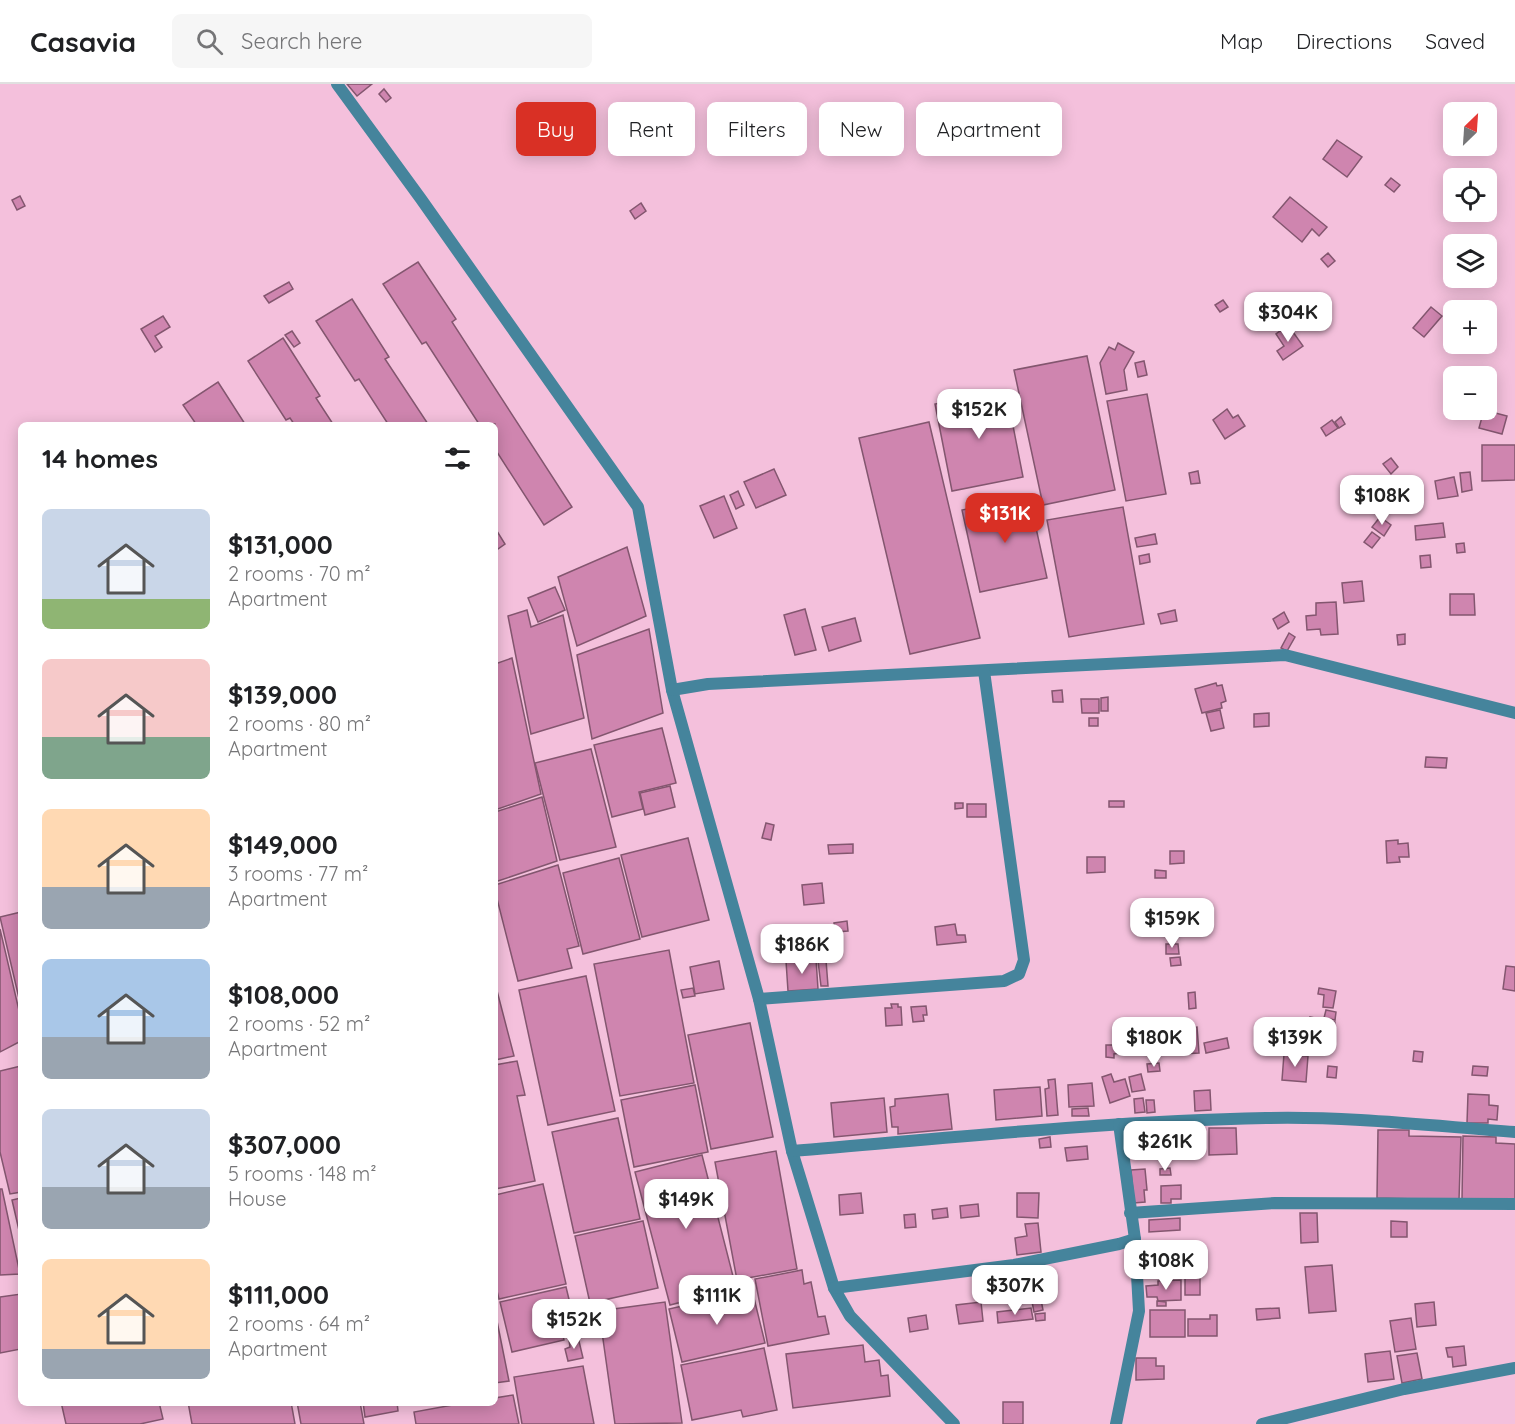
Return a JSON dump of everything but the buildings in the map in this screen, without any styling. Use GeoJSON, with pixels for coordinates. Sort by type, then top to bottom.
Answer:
{"type":"FeatureCollection","features":[{"type":"Feature","properties":{"kind":"street"},"geometry":{"type":"LineString","coordinates":[[337,84],[638,507],[672,690],[759,999],[792,1151],[834,1288],[850,1316],[954,1424]]}},
{"type":"Feature","properties":{"kind":"street"},"geometry":{"type":"LineString","coordinates":[[672,690],[708,684],[1285,655],[1515,713]]}},
{"type":"Feature","properties":{"kind":"street"},"geometry":{"type":"LineString","coordinates":[[759,999],[1004,981],[1019,974],[1024,960],[984,671]]}},
{"type":"Feature","properties":{"kind":"street"},"geometry":{"type":"LineString","coordinates":[[792,1151],[1119,1124],[1268,1118],[1369,1121],[1515,1132]]}},
{"type":"Feature","properties":{"kind":"street"},"geometry":{"type":"LineString","coordinates":[[1116,1424],[1139,1311],[1135,1239],[1119,1124]]}},
{"type":"Feature","properties":{"kind":"street"},"geometry":{"type":"LineString","coordinates":[[1130,1213],[1275,1203],[1515,1204]]}},
{"type":"Feature","properties":{"kind":"street"},"geometry":{"type":"LineString","coordinates":[[834,1288],[1014,1265],[1135,1239]]}},
{"type":"Feature","properties":{"kind":"street"},"geometry":{"type":"LineString","coordinates":[[1262,1424],[1404,1389],[1515,1368]]}}]}
